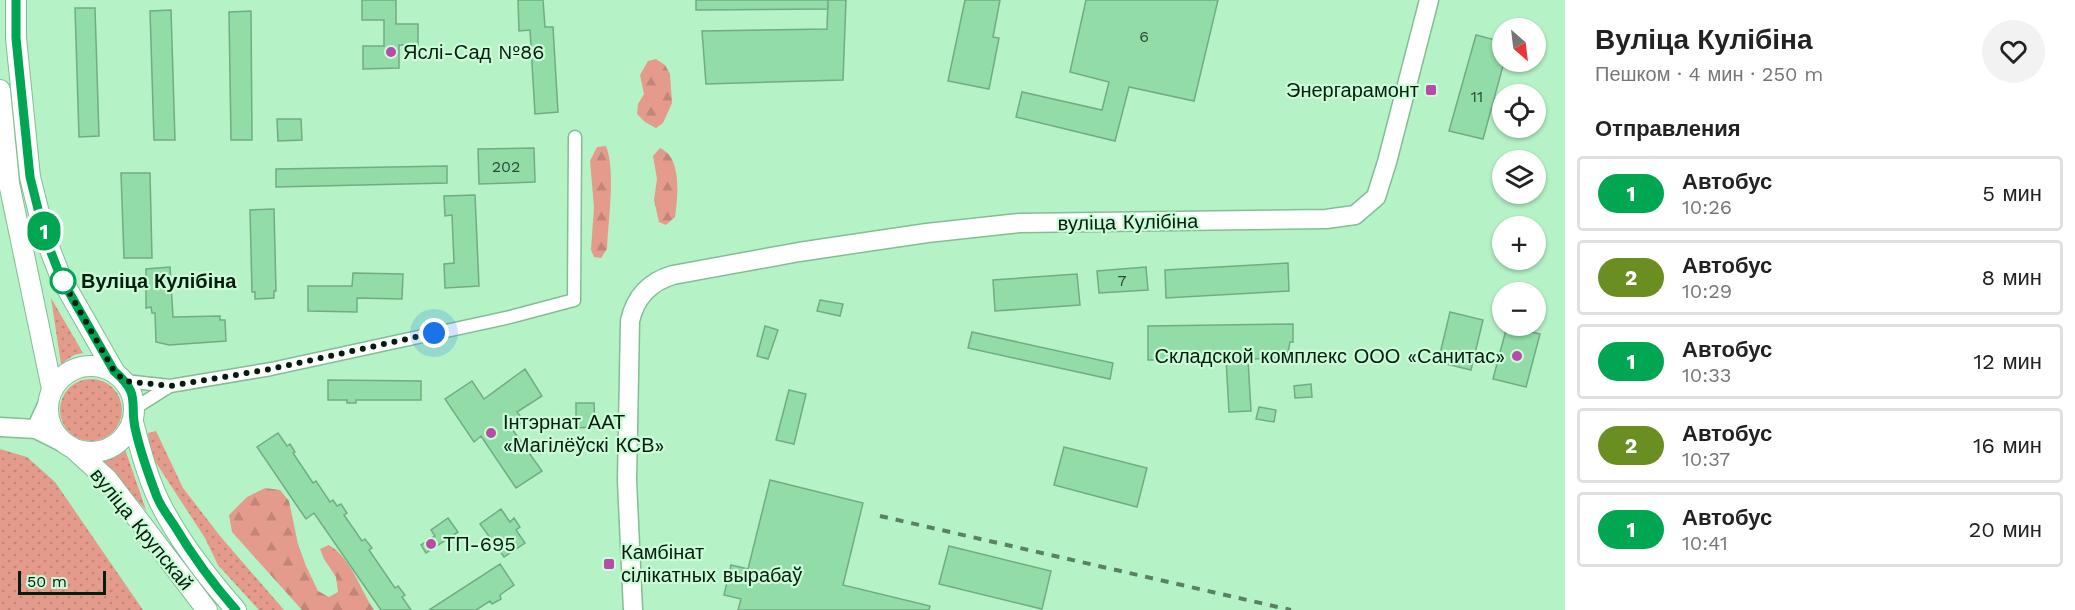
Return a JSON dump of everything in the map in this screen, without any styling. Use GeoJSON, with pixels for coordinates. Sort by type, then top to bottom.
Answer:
{"type":"FeatureCollection","features":[{"type":"Feature","properties":{"kind":"main road"},"geometry":{"type":"LineString","coordinates":[[0,427],[36,429],[68,446],[88,452],[103,451],[116,445],[127,435],[134,415],[132,393],[61,278],[45,237],[30,177],[16,38],[16,0]]}},
{"type":"Feature","properties":{"kind":"main road","name":"вуліца Кулібіна"},"geometry":{"type":"LineString","coordinates":[[633,610],[627,481],[630,321],[633,307],[644,291],[673,275],[811,250],[927,233],[1019,223],[1326,219],[1355,215],[1376,196],[1429,0]]}},
{"type":"Feature","properties":{"kind":"main road"},"geometry":{"type":"LineString","coordinates":[[0,90],[9,183],[50,396],[48,417],[53,431],[68,446]]}},
{"type":"Feature","properties":{"kind":"main road"},"geometry":{"type":"LineString","coordinates":[[36,429],[61,377],[73,369],[87,365],[101,366],[120,376]]}},
{"type":"Feature","properties":{"kind":"main road","name":"вуліца Крупскай"},"geometry":{"type":"LineString","coordinates":[[134,415],[140,451],[158,500],[189,550],[236,610]]}},
{"type":"Feature","properties":{"kind":"main road","name":"вуліца Крупскай"},"geometry":{"type":"LineString","coordinates":[[68,446],[108,480],[207,610]]}},
{"type":"Feature","properties":{"kind":"street"},"geometry":{"type":"LineString","coordinates":[[120,376],[170,386],[271,369],[510,318],[574,300],[575,137]]}},
{"type":"Feature","properties":{"kind":"street"},"geometry":{"type":"LineString","coordinates":[[134,415],[170,386]]}},
{"type":"Feature","properties":{"kind":"green space"},"geometry":{"type":"Polygon","coordinates":[[[656,59],[665,65],[670,74],[672,103],[663,123],[656,128],[637,114],[638,104],[644,94],[640,75],[648,61],[656,59]]]}},
{"type":"Feature","properties":{"kind":"green space"},"geometry":{"type":"Polygon","coordinates":[[[606,146],[611,169],[611,196],[607,249],[601,258],[594,257],[591,250],[594,207],[590,161],[597,147],[606,146]]]}},
{"type":"Feature","properties":{"kind":"green space"},"geometry":{"type":"Polygon","coordinates":[[[660,148],[672,160],[677,178],[675,217],[666,225],[659,222],[654,200],[657,179],[653,156],[660,148]]]}},
{"type":"Feature","properties":{"kind":"green space"},"geometry":{"type":"Polygon","coordinates":[[[51,298],[83,353],[74,355],[61,364],[51,298]]]}},
{"type":"Feature","properties":{"kind":"green space"},"geometry":{"type":"Polygon","coordinates":[[[91,379],[113,388],[122,410],[113,432],[91,441],[69,432],[60,410],[69,388],[91,379]]]}},
{"type":"Feature","properties":{"kind":"green space"},"geometry":{"type":"Polygon","coordinates":[[[156,431],[183,488],[220,536],[284,610],[259,610],[218,565],[205,538],[151,455],[148,433],[156,431]]]}},
{"type":"Feature","properties":{"kind":"green space"},"geometry":{"type":"Polygon","coordinates":[[[0,449],[27,457],[55,482],[143,610],[0,610],[0,449]]]}},
{"type":"Feature","properties":{"kind":"green space"},"geometry":{"type":"Polygon","coordinates":[[[125,449],[146,510],[102,461],[125,449]]]}},
{"type":"Feature","properties":{"kind":"green space"},"geometry":{"type":"Polygon","coordinates":[[[265,488],[280,490],[289,501],[298,544],[318,591],[329,597],[338,592],[336,577],[320,549],[329,545],[349,566],[374,610],[302,610],[232,532],[229,515],[247,497],[265,488]]]}},
{"type":"Feature","properties":{"kind":"building"},"geometry":{"type":"Polygon","coordinates":[[[362,0],[396,0],[396,24],[418,24],[418,45],[399,45],[399,68],[363,69],[363,46],[384,46],[384,20],[362,20],[362,0]]]}},
{"type":"Feature","properties":{"kind":"building"},"geometry":{"type":"Polygon","coordinates":[[[518,0],[543,0],[545,27],[553,27],[558,112],[535,114],[530,30],[519,31],[518,0]]]}},
{"type":"Feature","properties":{"kind":"building"},"geometry":{"type":"Polygon","coordinates":[[[696,0],[828,0],[828,9],[696,10],[696,0]]]}},
{"type":"Feature","properties":{"kind":"building"},"geometry":{"type":"Polygon","coordinates":[[[828,0],[846,0],[843,80],[706,84],[702,31],[827,29],[828,0]]]}},
{"type":"Feature","properties":{"kind":"building"},"geometry":{"type":"Polygon","coordinates":[[[965,0],[1000,0],[993,37],[999,38],[989,89],[948,81],[965,0]]]}},
{"type":"Feature","properties":{"kind":"building"},"geometry":{"type":"Polygon","coordinates":[[[1086,0],[1218,0],[1194,101],[1129,87],[1115,141],[1016,117],[1022,92],[1102,110],[1109,82],[1070,72],[1086,0]]]}},
{"type":"Feature","properties":{"kind":"building"},"geometry":{"type":"Polygon","coordinates":[[[75,8],[95,8],[99,136],[79,137],[75,8]]]}},
{"type":"Feature","properties":{"kind":"building"},"geometry":{"type":"Polygon","coordinates":[[[171,10],[175,140],[154,140],[150,11],[171,10]]]}},
{"type":"Feature","properties":{"kind":"building"},"geometry":{"type":"Polygon","coordinates":[[[251,11],[252,140],[231,140],[229,12],[251,11]]]}},
{"type":"Feature","properties":{"kind":"building"},"geometry":{"type":"Polygon","coordinates":[[[1476,35],[1492,39],[1492,72],[1501,72],[1498,84],[1492,84],[1492,106],[1483,139],[1449,131],[1476,35]]]}},
{"type":"Feature","properties":{"kind":"building"},"geometry":{"type":"Polygon","coordinates":[[[277,119],[301,119],[302,140],[278,141],[277,119]]]}},
{"type":"Feature","properties":{"kind":"building"},"geometry":{"type":"Polygon","coordinates":[[[534,148],[535,182],[479,184],[478,149],[534,148]]]}},
{"type":"Feature","properties":{"kind":"building"},"geometry":{"type":"Polygon","coordinates":[[[447,166],[447,183],[276,187],[276,169],[447,166]]]}},
{"type":"Feature","properties":{"kind":"building"},"geometry":{"type":"Polygon","coordinates":[[[121,173],[150,173],[152,258],[124,258],[121,173]]]}},
{"type":"Feature","properties":{"kind":"building"},"geometry":{"type":"Polygon","coordinates":[[[475,195],[479,286],[445,288],[444,264],[454,263],[452,215],[445,216],[444,196],[475,195]]]}},
{"type":"Feature","properties":{"kind":"building"},"geometry":{"type":"Polygon","coordinates":[[[274,209],[276,291],[274,291],[274,298],[255,299],[255,292],[252,292],[250,210],[274,209]]]}},
{"type":"Feature","properties":{"kind":"building"},"geometry":{"type":"Polygon","coordinates":[[[1288,263],[1289,291],[1166,298],[1165,270],[1288,263]]]}},
{"type":"Feature","properties":{"kind":"building"},"geometry":{"type":"Polygon","coordinates":[[[170,267],[173,317],[220,316],[220,320],[225,320],[226,341],[169,345],[156,342],[155,313],[152,313],[151,307],[146,308],[146,269],[170,267]]]}},
{"type":"Feature","properties":{"kind":"building"},"geometry":{"type":"Polygon","coordinates":[[[1146,267],[1148,290],[1099,293],[1097,271],[1146,267]]]}},
{"type":"Feature","properties":{"kind":"building"},"geometry":{"type":"Polygon","coordinates":[[[353,273],[403,274],[402,299],[357,298],[357,312],[308,311],[308,286],[352,286],[353,273]]]}},
{"type":"Feature","properties":{"kind":"building"},"geometry":{"type":"Polygon","coordinates":[[[1077,274],[1080,305],[995,311],[993,280],[1077,274]]]}},
{"type":"Feature","properties":{"kind":"building"},"geometry":{"type":"Polygon","coordinates":[[[820,300],[843,304],[840,316],[817,311],[820,300]]]}},
{"type":"Feature","properties":{"kind":"building"},"geometry":{"type":"Polygon","coordinates":[[[1450,312],[1483,320],[1471,370],[1438,362],[1450,312]]]}},
{"type":"Feature","properties":{"kind":"building"},"geometry":{"type":"Polygon","coordinates":[[[1293,324],[1293,342],[1290,342],[1287,358],[1248,359],[1251,411],[1229,412],[1226,359],[1148,360],[1148,326],[1293,324]]]}},
{"type":"Feature","properties":{"kind":"building"},"geometry":{"type":"Polygon","coordinates":[[[765,326],[778,330],[768,359],[757,356],[765,326]]]}},
{"type":"Feature","properties":{"kind":"building"},"geometry":{"type":"Polygon","coordinates":[[[972,332],[1113,363],[1110,379],[968,348],[972,332]]]}},
{"type":"Feature","properties":{"kind":"building","name":"Складской комплекс ООО «Санитас»"},"geometry":{"type":"Polygon","coordinates":[[[1504,336],[1539,336],[1526,387],[1493,379],[1504,336]]]}},
{"type":"Feature","properties":{"kind":"building","name":"Інтэрнат ААТ «Магілёўскі КСВ»"},"geometry":{"type":"Polygon","coordinates":[[[525,369],[542,396],[517,412],[524,421],[512,429],[542,471],[516,488],[481,436],[474,442],[445,399],[472,381],[484,399],[525,369]]]}},
{"type":"Feature","properties":{"kind":"building"},"geometry":{"type":"Polygon","coordinates":[[[328,380],[421,381],[421,400],[356,400],[356,403],[347,403],[347,400],[328,400],[328,380]]]}},
{"type":"Feature","properties":{"kind":"building"},"geometry":{"type":"Polygon","coordinates":[[[1311,384],[1312,397],[1295,398],[1294,386],[1311,384]]]}},
{"type":"Feature","properties":{"kind":"building"},"geometry":{"type":"Polygon","coordinates":[[[789,390],[806,394],[794,444],[776,440],[789,390]]]}},
{"type":"Feature","properties":{"kind":"building"},"geometry":{"type":"Polygon","coordinates":[[[576,403],[594,403],[595,427],[576,428],[576,403]]]}},
{"type":"Feature","properties":{"kind":"building"},"geometry":{"type":"Polygon","coordinates":[[[1259,407],[1276,410],[1274,422],[1256,419],[1259,407]]]}},
{"type":"Feature","properties":{"kind":"building"},"geometry":{"type":"Polygon","coordinates":[[[278,433],[287,446],[290,444],[295,452],[293,453],[313,483],[316,481],[330,502],[333,500],[337,506],[341,504],[347,513],[344,515],[362,541],[365,539],[372,548],[369,550],[395,588],[398,586],[405,595],[402,597],[411,610],[381,610],[314,513],[306,519],[257,447],[278,433]]]}},
{"type":"Feature","properties":{"kind":"building"},"geometry":{"type":"Polygon","coordinates":[[[1064,447],[1147,468],[1137,507],[1054,485],[1064,447]]]}},
{"type":"Feature","properties":{"kind":"building"},"geometry":{"type":"Polygon","coordinates":[[[770,480],[863,503],[843,585],[930,606],[929,610],[738,610],[741,599],[724,595],[731,565],[748,569],[770,480]]]}},
{"type":"Feature","properties":{"kind":"building"},"geometry":{"type":"Polygon","coordinates":[[[501,509],[510,522],[514,518],[520,527],[516,530],[525,543],[504,557],[480,524],[501,509]]]}},
{"type":"Feature","properties":{"kind":"building"},"geometry":{"type":"Polygon","coordinates":[[[448,518],[458,532],[426,553],[421,545],[435,536],[431,530],[448,518]]]}},
{"type":"Feature","properties":{"kind":"building"},"geometry":{"type":"Polygon","coordinates":[[[949,546],[1051,571],[1042,609],[939,584],[949,546]]]}},
{"type":"Feature","properties":{"kind":"building"},"geometry":{"type":"Polygon","coordinates":[[[500,564],[514,585],[500,595],[501,599],[492,604],[490,601],[476,610],[429,610],[500,564]]]}},
{"type":"Feature","properties":{"kind":"railway"},"geometry":{"type":"LineString","coordinates":[[880,516],[1291,610]]}},
{"type":"Feature","properties":{"kind":"bus line","name":"1"},"geometry":{"type":"LineString","coordinates":[[16,0],[16,38],[30,177],[45,237],[61,278],[114,371],[125,381],[132,393],[135,408],[133,422],[140,451],[158,500],[189,550],[236,610]]}},
{"type":"Feature","properties":{"kind":"place","name":"Яслі-Сад №86"},"geometry":{"type":"Point","coordinates":[391,52]}},
{"type":"Feature","properties":{"kind":"place","name":"Энергарамонт"},"geometry":{"type":"Point","coordinates":[1431,90]}},
{"type":"Feature","properties":{"kind":"place","name":"Вуліца Кулібіна"},"geometry":{"type":"Point","coordinates":[63,281]}},
{"type":"Feature","properties":{"kind":"place","name":"Складской комплекс ООО «Санитас»"},"geometry":{"type":"Point","coordinates":[1517,356]}},
{"type":"Feature","properties":{"kind":"place","name":"Інтэрнат ААТ «Магілёўскі КСВ»"},"geometry":{"type":"Point","coordinates":[491,433]}},
{"type":"Feature","properties":{"kind":"place","name":"ТП-695"},"geometry":{"type":"Point","coordinates":[431,544]}},
{"type":"Feature","properties":{"kind":"place","name":"Камбінат сілікатных вырабаў"},"geometry":{"type":"Point","coordinates":[609,564]}},
{"type":"Feature","properties":{"kind":"route"},"geometry":{"type":"LineString","coordinates":[[63,281],[61,278],[114,371],[125,381],[170,386],[271,369],[434,333]]}}]}
